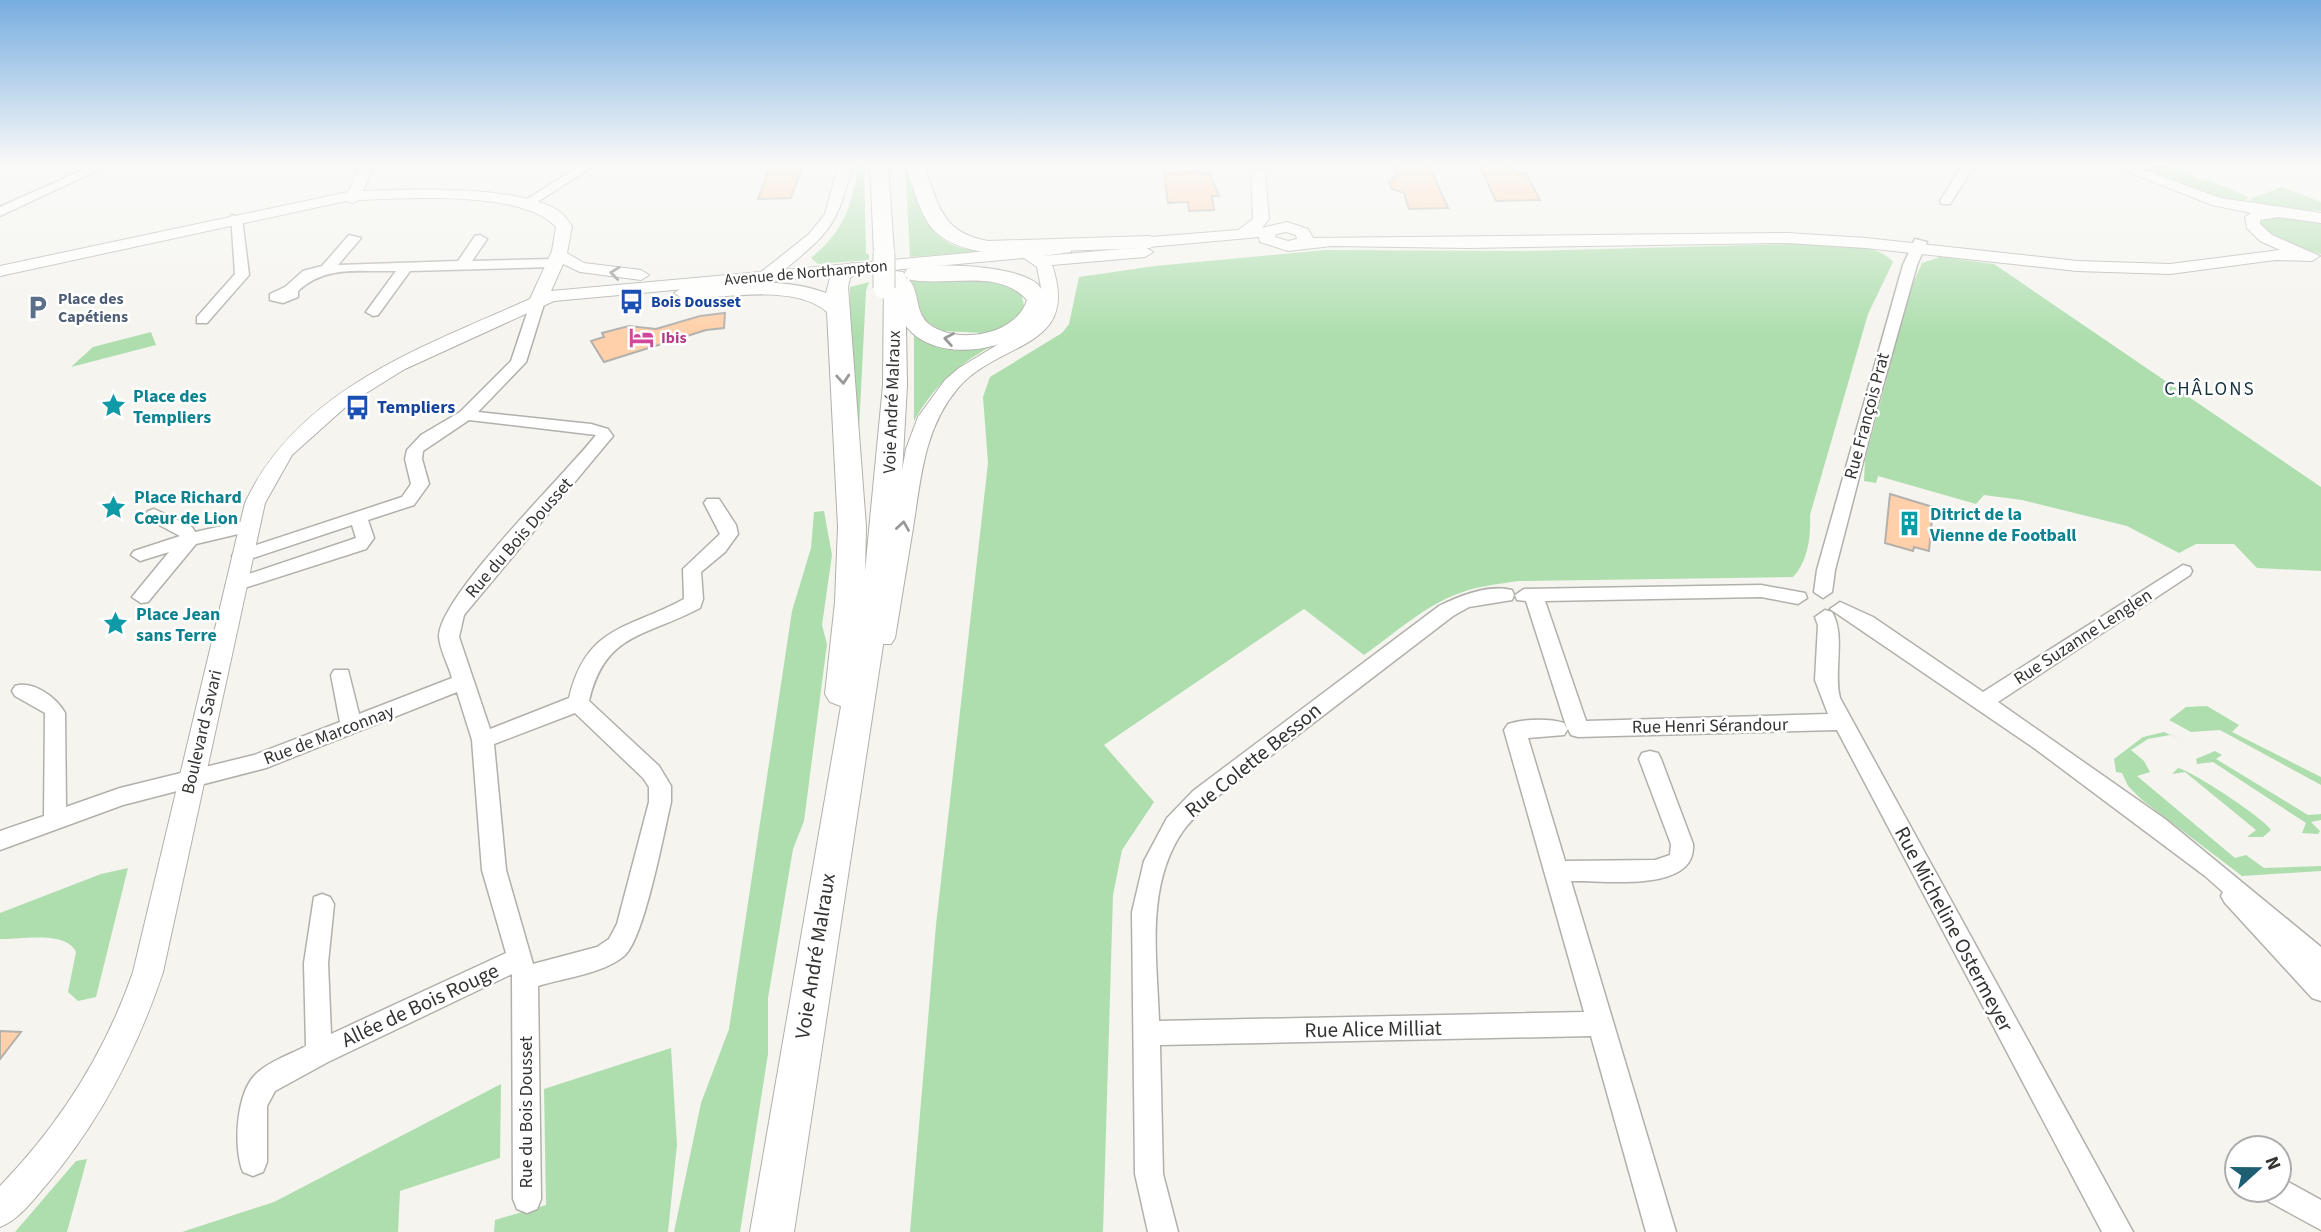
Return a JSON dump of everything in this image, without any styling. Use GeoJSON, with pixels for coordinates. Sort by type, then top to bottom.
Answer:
{"type":"FeatureCollection","features":[{"type":"Feature","properties":{"kind":"main road","name":"Voie André Malraux"},"geometry":{"type":"LineString","coordinates":[[772,1232],[860,680],[898,282],[889,253],[885,220]]}},
{"type":"Feature","properties":{"kind":"main road","name":"Voie André Malraux"},"geometry":{"type":"LineString","coordinates":[[888,220],[889,253]]}},
{"type":"Feature","properties":{"kind":"main road"},"geometry":{"type":"LineString","coordinates":[[938,220],[941,229],[962,243],[988,247],[1150,242]]}},
{"type":"Feature","properties":{"kind":"main road"},"geometry":{"type":"LineString","coordinates":[[970,273],[1012,281],[1035,296],[1038,304],[1035,315],[1021,328],[997,337],[952,340],[921,329],[898,282],[970,273]]}},
{"type":"Feature","properties":{"kind":"main road"},"geometry":{"type":"LineString","coordinates":[[835,831],[852,527],[839,311],[845,275]]}},
{"type":"Feature","properties":{"kind":"main road"},"geometry":{"type":"LineString","coordinates":[[685,293],[805,292],[829,300],[839,311]]}},
{"type":"Feature","properties":{"kind":"street"},"geometry":{"type":"LineString","coordinates":[[0,271],[225,220]]}},
{"type":"Feature","properties":{"kind":"street"},"geometry":{"type":"LineString","coordinates":[[202,320],[242,275],[236,220]]}},
{"type":"Feature","properties":{"kind":"street"},"geometry":{"type":"LineString","coordinates":[[241,556],[400,505],[414,496],[420,484],[413,456],[416,449],[428,438],[467,415],[518,362],[564,233],[561,220]]}},
{"type":"Feature","properties":{"kind":"street"},"geometry":{"type":"LineString","coordinates":[[802,278],[797,259],[827,220]]}},
{"type":"Feature","properties":{"kind":"street"},"geometry":{"type":"LineString","coordinates":[[1241,234],[1253,229],[1260,220]]}},
{"type":"Feature","properties":{"kind":"street"},"geometry":{"type":"LineString","coordinates":[[1267,220],[1270,236],[1299,235],[1361,241],[1468,243],[1588,237]]}},
{"type":"Feature","properties":{"kind":"street"},"geometry":{"type":"LineString","coordinates":[[1284,220],[1299,235]]}},
{"type":"Feature","properties":{"kind":"street"},"geometry":{"type":"LineString","coordinates":[[2243,220],[2282,246],[2316,256]]}},
{"type":"Feature","properties":{"kind":"street"},"geometry":{"type":"LineString","coordinates":[[2232,263],[2261,250],[2255,229],[2256,220]]}},
{"type":"Feature","properties":{"kind":"street","name":"Avenue de Northampton"},"geometry":{"type":"LineString","coordinates":[[845,275],[898,282],[1033,257],[1150,242],[1241,234],[1270,236]]}},
{"type":"Feature","properties":{"kind":"street"},"geometry":{"type":"LineString","coordinates":[[1419,243],[1500,235],[1787,238],[1919,246],[2102,267],[2170,269],[2232,263],[2275,255],[2316,256]]}},
{"type":"Feature","properties":{"kind":"street","name":"Avenue de Northampton"},"geometry":{"type":"LineString","coordinates":[[538,301],[559,304],[1033,257],[1237,244],[1270,236]]}},
{"type":"Feature","properties":{"kind":"street"},"geometry":{"type":"LineString","coordinates":[[327,269],[354,238]]}},
{"type":"Feature","properties":{"kind":"street"},"geometry":{"type":"LineString","coordinates":[[462,265],[480,239]]}},
{"type":"Feature","properties":{"kind":"street"},"geometry":{"type":"LineString","coordinates":[[290,290],[308,274],[327,269],[555,259],[580,267],[640,275],[713,269],[774,256],[807,244]]}},
{"type":"Feature","properties":{"kind":"street"},"geometry":{"type":"LineString","coordinates":[[713,269],[761,276],[807,244]]}},
{"type":"Feature","properties":{"kind":"street","name":"Rue François Prat"},"geometry":{"type":"LineString","coordinates":[[1823,592],[1826,570],[1871,400],[1919,246]]}},
{"type":"Feature","properties":{"kind":"street"},"geometry":{"type":"LineString","coordinates":[[835,831],[875,680],[921,431],[936,403],[952,384],[985,357],[1036,329],[1048,317],[1052,303],[1033,257]]}},
{"type":"Feature","properties":{"kind":"street"},"geometry":{"type":"LineString","coordinates":[[373,312],[406,267]]}},
{"type":"Feature","properties":{"kind":"street","name":"Avenue de Northampton"},"geometry":{"type":"LineString","coordinates":[[538,301],[562,293],[761,276],[802,278]]}},
{"type":"Feature","properties":{"kind":"street","name":"Boulevard Savari"},"geometry":{"type":"LineString","coordinates":[[0,1210],[77,1119],[130,1024],[148,972],[234,585],[260,491],[276,464],[300,435],[334,406],[399,365],[538,301]]}},
{"type":"Feature","properties":{"kind":"street","name":"Rue du Bois Dousset"},"geometry":{"type":"LineString","coordinates":[[467,415],[596,429],[605,436],[471,591],[455,614],[449,637],[483,740],[494,870],[523,968],[527,1199]]}},
{"type":"Feature","properties":{"kind":"street"},"geometry":{"type":"LineString","coordinates":[[483,740],[578,704],[584,674],[606,646],[626,632],[693,603],[689,581],[692,569],[719,548],[729,534],[727,525],[713,503]]}},
{"type":"Feature","properties":{"kind":"street"},"geometry":{"type":"LineString","coordinates":[[154,515],[186,531],[190,539]]}},
{"type":"Feature","properties":{"kind":"street"},"geometry":{"type":"LineString","coordinates":[[234,585],[357,546],[365,538],[359,519]]}},
{"type":"Feature","properties":{"kind":"street"},"geometry":{"type":"LineString","coordinates":[[140,555],[190,539],[249,526]]}},
{"type":"Feature","properties":{"kind":"street"},"geometry":{"type":"LineString","coordinates":[[141,597],[190,539]]}},
{"type":"Feature","properties":{"kind":"street","name":"Rue Suzanne Lenglen"},"geometry":{"type":"LineString","coordinates":[[1983,702],[2182,571]]}},
{"type":"Feature","properties":{"kind":"street"},"geometry":{"type":"LineString","coordinates":[[1833,613],[1838,601],[1823,592],[1810,590],[1798,598],[1806,610],[1833,613],[1866,622],[2110,789],[2253,900],[2321,962]]}},
{"type":"Feature","properties":{"kind":"street","name":"Rue Colette Besson"},"geometry":{"type":"LineString","coordinates":[[1163,1232],[1149,1174],[1144,912],[1152,868],[1175,824],[1201,797],[1446,611],[1465,601],[1521,595],[1761,591],[1798,598]]}},
{"type":"Feature","properties":{"kind":"street"},"geometry":{"type":"LineString","coordinates":[[1521,595],[1567,729]]}},
{"type":"Feature","properties":{"kind":"street","name":"Rue Micheline Ostermeyer"},"geometry":{"type":"LineString","coordinates":[[1833,613],[1827,689],[2118,1232]]}},
{"type":"Feature","properties":{"kind":"street"},"geometry":{"type":"LineString","coordinates":[[341,675],[351,726]]}},
{"type":"Feature","properties":{"kind":"street","name":"Rue de Marconnay"},"geometry":{"type":"LineString","coordinates":[[0,841],[138,791],[258,762],[463,682]]}},
{"type":"Feature","properties":{"kind":"street"},"geometry":{"type":"LineString","coordinates":[[22,691],[51,706],[55,713],[55,821]]}},
{"type":"Feature","properties":{"kind":"street","name":"Allée de Bois Rouge"},"geometry":{"type":"LineString","coordinates":[[253,1162],[253,1104],[260,1089],[276,1076],[319,1053],[523,968],[608,954],[618,947],[629,924],[660,802],[660,786],[655,777],[578,704]]}},
{"type":"Feature","properties":{"kind":"street","name":"Rue Henri Sérandour"},"geometry":{"type":"LineString","coordinates":[[1556,871],[1515,730],[1567,729],[1644,745],[1843,722]]}},
{"type":"Feature","properties":{"kind":"street"},"geometry":{"type":"LineString","coordinates":[[1644,745],[1682,844],[1684,853],[1680,862],[1670,868],[1655,870],[1556,871],[1661,1232]]}},
{"type":"Feature","properties":{"kind":"street"},"geometry":{"type":"LineString","coordinates":[[2191,852],[2321,990]]}},
{"type":"Feature","properties":{"kind":"street","name":"Allée de Bois Rouge"},"geometry":{"type":"LineString","coordinates":[[319,1053],[316,963],[322,904]]}},
{"type":"Feature","properties":{"kind":"street","name":"Rue Alice Milliat"},"geometry":{"type":"LineString","coordinates":[[1146,1033],[1600,1024]]}},
{"type":"Feature","properties":{"kind":"street"},"geometry":{"type":"LineString","coordinates":[[2293,1200],[2321,1216]]}},
{"type":"Feature","properties":{"kind":"green space"},"geometry":{"type":"Polygon","coordinates":[[[843,220],[865,220],[866,254],[869,254],[869,260],[818,264],[811,258],[843,220]]]}},
{"type":"Feature","properties":{"kind":"green space"},"geometry":{"type":"Polygon","coordinates":[[[908,220],[927,220],[939,236],[964,248],[978,250],[1030,247],[910,257],[908,220]]]}},
{"type":"Feature","properties":{"kind":"green space"},"geometry":{"type":"Polygon","coordinates":[[[2262,220],[2321,221],[2321,254],[2280,242],[2260,225],[2262,220]]]}},
{"type":"Feature","properties":{"kind":"green space"},"geometry":{"type":"Polygon","coordinates":[[[1794,244],[1860,246],[1884,255],[1893,262],[1868,314],[1810,515],[1808,548],[1793,577],[1518,581],[1489,585],[1460,593],[1434,605],[1364,655],[1304,609],[1104,745],[1154,802],[1122,850],[1113,895],[1103,1232],[910,1232],[936,925],[988,463],[983,397],[990,377],[1062,333],[1069,324],[1079,277],[1155,266],[1325,250],[1529,251],[1794,244]]]}},
{"type":"Feature","properties":{"kind":"green space"},"geometry":{"type":"Polygon","coordinates":[[[1940,257],[1994,264],[2321,487],[2321,571],[2257,568],[2234,544],[2196,544],[2179,553],[2127,526],[2022,500],[1984,495],[1976,504],[1878,476],[1876,483],[1864,481],[1865,460],[1910,290],[1922,263],[1940,257]]]}},
{"type":"Feature","properties":{"kind":"green space"},"geometry":{"type":"Polygon","coordinates":[[[968,278],[995,282],[1021,293],[1025,310],[1007,327],[984,333],[942,331],[926,321],[911,279],[968,278]]]}},
{"type":"Feature","properties":{"kind":"green space"},"geometry":{"type":"Polygon","coordinates":[[[869,282],[866,291],[859,429],[849,318],[850,287],[869,282]]]}},
{"type":"Feature","properties":{"kind":"green space"},"geometry":{"type":"Polygon","coordinates":[[[151,332],[156,345],[71,367],[93,347],[151,332]]]}},
{"type":"Feature","properties":{"kind":"green space"},"geometry":{"type":"Polygon","coordinates":[[[914,335],[923,339],[1000,342],[973,357],[950,375],[914,421],[914,335]]]}},
{"type":"Feature","properties":{"kind":"green space"},"geometry":{"type":"Polygon","coordinates":[[[824,511],[832,555],[822,625],[827,644],[804,821],[793,849],[768,998],[768,1054],[740,1232],[674,1232],[701,1103],[729,1029],[792,611],[811,548],[814,512],[824,511]]]}},
{"type":"Feature","properties":{"kind":"green space"},"geometry":{"type":"Polygon","coordinates":[[[2207,706],[2239,725],[2232,732],[2321,777],[2321,785],[2220,730],[2191,732],[2169,720],[2186,707],[2207,706]]]}},
{"type":"Feature","properties":{"kind":"green space"},"geometry":{"type":"Polygon","coordinates":[[[2164,732],[2186,742],[2170,735],[2148,739],[2131,750],[2144,761],[2150,772],[2137,776],[2235,858],[2246,855],[2264,868],[2321,866],[2321,871],[2242,876],[2142,800],[2128,786],[2122,773],[2116,772],[2114,759],[2143,737],[2164,732]]]}},
{"type":"Feature","properties":{"kind":"green space"},"geometry":{"type":"Polygon","coordinates":[[[2215,751],[2222,755],[2216,759],[2308,815],[2321,814],[2321,820],[2311,822],[2320,831],[2318,834],[2302,833],[2306,823],[2213,762],[2197,764],[2196,759],[2215,751]]]}},
{"type":"Feature","properties":{"kind":"green space"},"geometry":{"type":"Polygon","coordinates":[[[2178,768],[2197,777],[2227,796],[2271,830],[2263,837],[2247,837],[2256,830],[2185,772],[2172,774],[2178,768]]]}},
{"type":"Feature","properties":{"kind":"green space"},"geometry":{"type":"Polygon","coordinates":[[[128,868],[96,997],[78,1001],[68,992],[76,952],[71,945],[53,938],[0,939],[0,913],[101,874],[128,868]]]}},
{"type":"Feature","properties":{"kind":"green space"},"geometry":{"type":"Polygon","coordinates":[[[671,1048],[677,1145],[668,1232],[494,1232],[495,1220],[546,1205],[544,1089],[671,1048]]]}},
{"type":"Feature","properties":{"kind":"green space"},"geometry":{"type":"Polygon","coordinates":[[[501,1084],[500,1158],[400,1191],[398,1232],[182,1232],[274,1202],[501,1084]]]}},
{"type":"Feature","properties":{"kind":"green space"},"geometry":{"type":"Polygon","coordinates":[[[87,1159],[67,1232],[15,1232],[76,1161],[87,1159]]]}},
{"type":"Feature","properties":{"kind":"building","name":"Ibis"},"geometry":{"type":"Polygon","coordinates":[[[725,313],[724,328],[706,330],[604,362],[591,341],[604,337],[602,333],[629,326],[656,329],[700,316],[725,313]]]}},
{"type":"Feature","properties":{"kind":"building","name":"Ditrict de la Vienne de Football"},"geometry":{"type":"Polygon","coordinates":[[[1890,494],[1933,507],[1929,551],[1914,547],[1913,551],[1885,543],[1890,494]]]}},
{"type":"Feature","properties":{"kind":"building"},"geometry":{"type":"Polygon","coordinates":[[[0,1031],[21,1032],[0,1059],[0,1031]]]}},
{"type":"Feature","properties":{"kind":"place","name":"Bois Dousset"},"geometry":{"type":"Point","coordinates":[631,302]}},
{"type":"Feature","properties":{"kind":"place","name":"Place des Capétiens"},"geometry":{"type":"Point","coordinates":[38,308]}},
{"type":"Feature","properties":{"kind":"place","name":"Ibis"},"geometry":{"type":"Point","coordinates":[641,338]}},
{"type":"Feature","properties":{"kind":"place","name":"Place des Templiers"},"geometry":{"type":"Point","coordinates":[113,406]}},
{"type":"Feature","properties":{"kind":"place","name":"Templiers"},"geometry":{"type":"Point","coordinates":[357,407]}},
{"type":"Feature","properties":{"kind":"place","name":"Place Richard Cœur de Lion"},"geometry":{"type":"Point","coordinates":[114,507]}},
{"type":"Feature","properties":{"kind":"place","name":"Ditrict de la Vienne de Football"},"geometry":{"type":"Point","coordinates":[1910,524]}},
{"type":"Feature","properties":{"kind":"place","name":"Place Jean sans Terre"},"geometry":{"type":"Point","coordinates":[116,624]}},
{"type":"Feature","properties":{"kind":"district","name":"CHÂLONS"},"geometry":{"type":"Point","coordinates":[2210,389]}}]}
